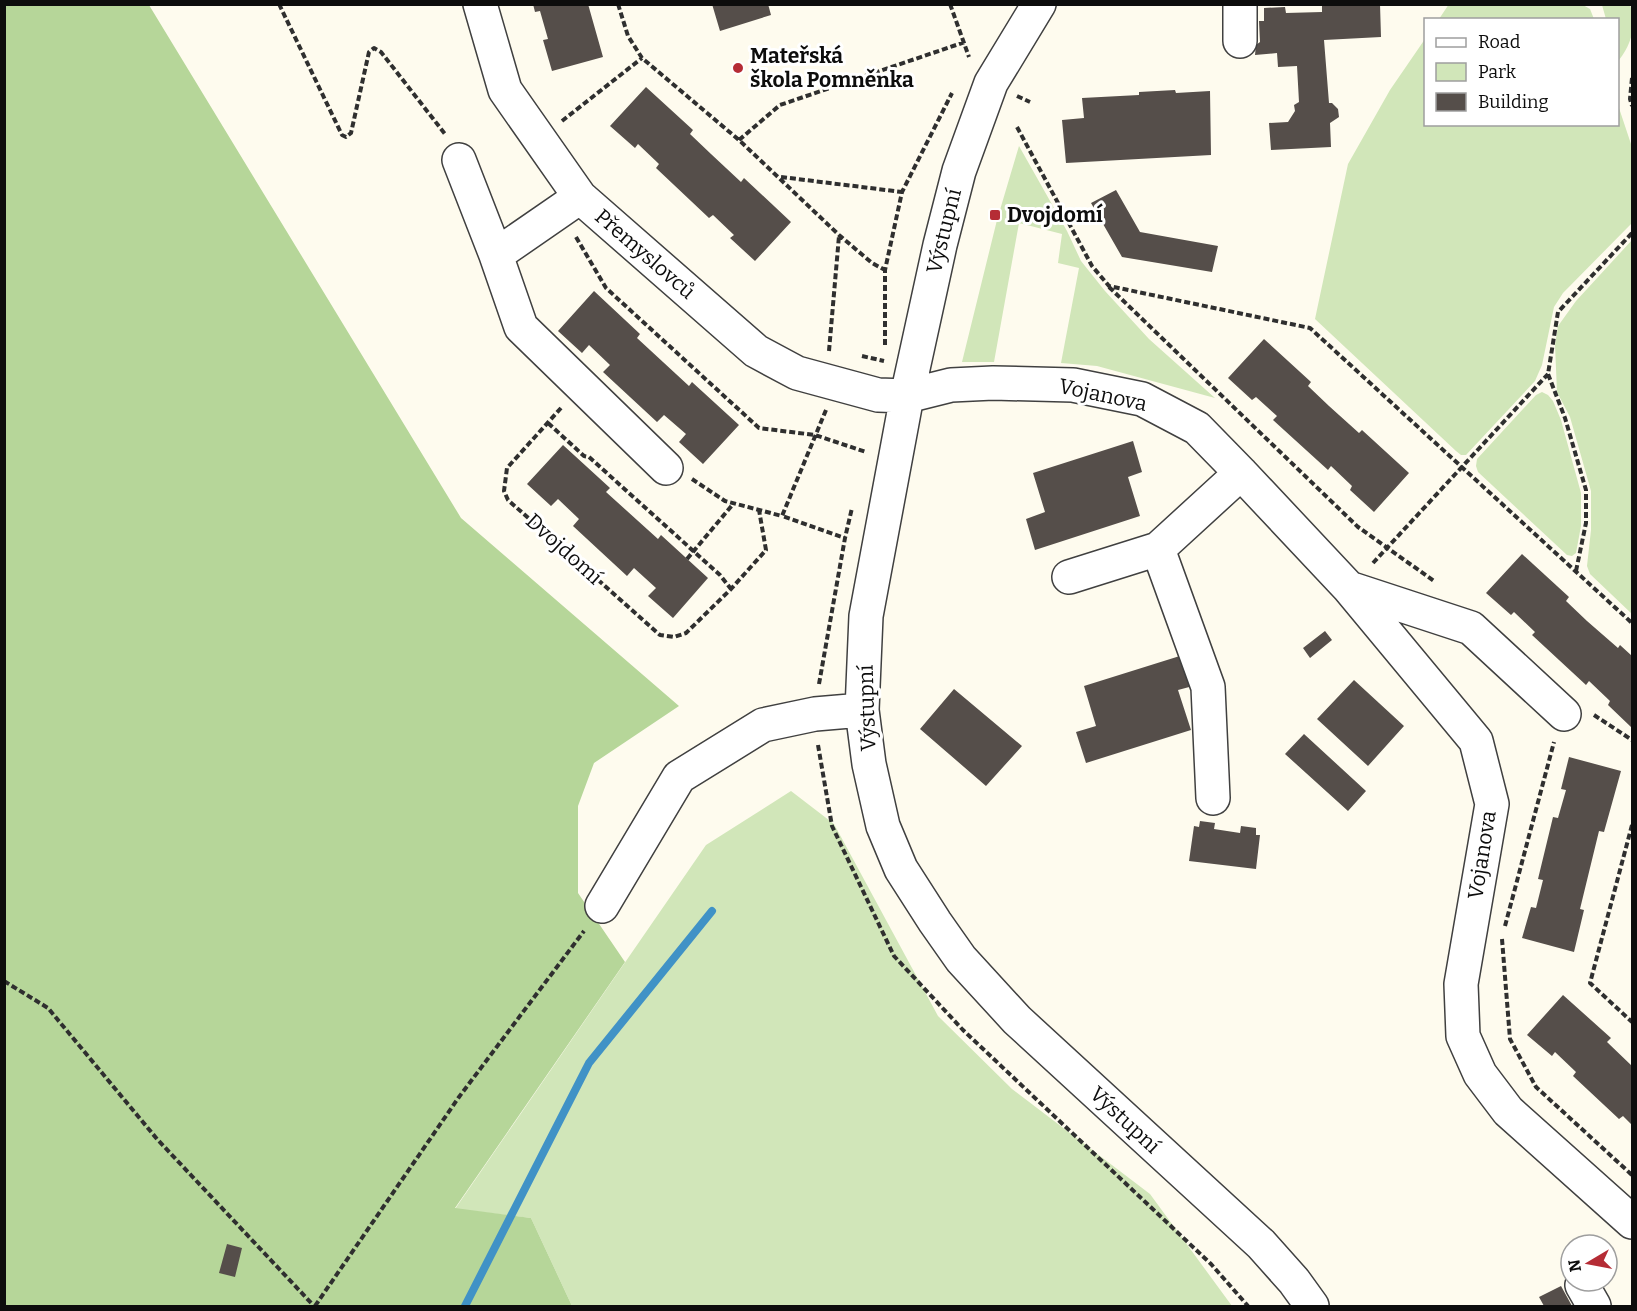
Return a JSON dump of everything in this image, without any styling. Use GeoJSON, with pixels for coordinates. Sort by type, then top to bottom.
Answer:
{"type":"FeatureCollection","features":[{"type":"Feature","properties":{"kind":"street","name":"Přemyslovců"},"geometry":{"type":"LineString","coordinates":[[480,4],[505,90],[571,203],[756,351],[797,373],[817,380],[878,395],[907,396]]}},
{"type":"Feature","properties":{"kind":"street","name":"Výstupní"},"geometry":{"type":"LineString","coordinates":[[1039,4],[991,83],[958,171],[940,245],[907,396],[866,616],[862,710],[869,764],[883,826],[901,869],[962,959],[1017,1020],[1260,1244],[1294,1281],[1312,1306]]}},
{"type":"Feature","properties":{"kind":"street"},"geometry":{"type":"LineString","coordinates":[[1240,4],[1240,41]]}},
{"type":"Feature","properties":{"kind":"street"},"geometry":{"type":"LineString","coordinates":[[459,160],[522,327],[666,468]]}},
{"type":"Feature","properties":{"kind":"street"},"geometry":{"type":"LineString","coordinates":[[496,255],[571,203]]}},
{"type":"Feature","properties":{"kind":"street","name":"Vojanova"},"geometry":{"type":"LineString","coordinates":[[907,396],[951,385],[993,383],[1073,385],[1142,399],[1197,428],[1349,588],[1476,741],[1492,804],[1461,984],[1463,1036],[1475,1065],[1508,1111],[1632,1222]]}},
{"type":"Feature","properties":{"kind":"street"},"geometry":{"type":"LineString","coordinates":[[1069,577],[1158,549],[1241,473]]}},
{"type":"Feature","properties":{"kind":"street"},"geometry":{"type":"LineString","coordinates":[[1158,549],[1208,687],[1213,798]]}},
{"type":"Feature","properties":{"kind":"street"},"geometry":{"type":"LineString","coordinates":[[1349,588],[1471,628],[1564,714]]}},
{"type":"Feature","properties":{"kind":"street"},"geometry":{"type":"LineString","coordinates":[[602,906],[679,777],[763,725],[815,714],[862,710]]}},
{"type":"Feature","properties":{"kind":"path"},"geometry":{"type":"LineString","coordinates":[[279,4],[342,135],[346,137],[351,133],[369,52],[374,48],[381,52],[457,149],[459,160]]}},
{"type":"Feature","properties":{"kind":"path"},"geometry":{"type":"LineString","coordinates":[[618,4],[627,36],[642,58],[739,140],[839,235],[872,263],[885,270]]}},
{"type":"Feature","properties":{"kind":"path"},"geometry":{"type":"LineString","coordinates":[[950,4],[965,42],[969,57],[966,63]]}},
{"type":"Feature","properties":{"kind":"path"},"geometry":{"type":"LineString","coordinates":[[739,140],[780,105],[965,42]]}},
{"type":"Feature","properties":{"kind":"path"},"geometry":{"type":"LineString","coordinates":[[561,122],[642,58]]}},
{"type":"Feature","properties":{"kind":"path"},"geometry":{"type":"LineString","coordinates":[[1632,78],[1630,99],[1632,106]]}},
{"type":"Feature","properties":{"kind":"path"},"geometry":{"type":"LineString","coordinates":[[851,354],[885,361],[885,270],[902,192],[954,88]]}},
{"type":"Feature","properties":{"kind":"path"},"geometry":{"type":"LineString","coordinates":[[1016,95],[1030,102]]}},
{"type":"Feature","properties":{"kind":"path"},"geometry":{"type":"LineString","coordinates":[[1017,127],[1092,266],[1108,286],[1358,527],[1443,588]]}},
{"type":"Feature","properties":{"kind":"path"},"geometry":{"type":"LineString","coordinates":[[780,177],[902,192]]}},
{"type":"Feature","properties":{"kind":"path"},"geometry":{"type":"LineString","coordinates":[[571,203],[606,288],[759,428],[815,435],[866,453]]}},
{"type":"Feature","properties":{"kind":"path"},"geometry":{"type":"LineString","coordinates":[[1576,571],[1586,524],[1586,490],[1565,418],[1548,374],[1558,312],[1632,233]]}},
{"type":"Feature","properties":{"kind":"path"},"geometry":{"type":"LineString","coordinates":[[827,360],[839,235]]}},
{"type":"Feature","properties":{"kind":"path"},"geometry":{"type":"LineString","coordinates":[[1108,286],[1310,328],[1632,623]]}},
{"type":"Feature","properties":{"kind":"path"},"geometry":{"type":"LineString","coordinates":[[819,346],[840,351]]}},
{"type":"Feature","properties":{"kind":"path"},"geometry":{"type":"LineString","coordinates":[[1349,588],[1548,374]]}},
{"type":"Feature","properties":{"kind":"path","name":"Dvojdomí"},"geometry":{"type":"LineString","coordinates":[[582,386],[507,468],[504,491],[508,500],[660,635],[674,637],[686,633],[731,590],[765,550],[759,510]]}},
{"type":"Feature","properties":{"kind":"path"},"geometry":{"type":"LineString","coordinates":[[782,516],[827,408]]}},
{"type":"Feature","properties":{"kind":"path"},"geometry":{"type":"LineString","coordinates":[[548,423],[584,456],[590,457],[720,575],[731,590]]}},
{"type":"Feature","properties":{"kind":"path"},"geometry":{"type":"LineString","coordinates":[[666,468],[679,470],[725,501],[782,516],[845,538]]}},
{"type":"Feature","properties":{"kind":"path"},"geometry":{"type":"LineString","coordinates":[[687,559],[734,503]]}},
{"type":"Feature","properties":{"kind":"path"},"geometry":{"type":"LineString","coordinates":[[1632,740],[1576,704],[1561,718],[1502,937],[1510,1039],[1536,1087],[1632,1175]]}},
{"type":"Feature","properties":{"kind":"path"},"geometry":{"type":"LineString","coordinates":[[1632,825],[1590,983],[1632,1022]]}},
{"type":"Feature","properties":{"kind":"path"},"geometry":{"type":"LineString","coordinates":[[4,981],[48,1008],[157,1139],[314,1306],[459,1097],[602,906]]}},
{"type":"Feature","properties":{"kind":"green space"},"geometry":{"type":"Polygon","coordinates":[[[1449,4],[1583,5],[1590,9],[1594,18],[1440,18],[1449,4]]]}},
{"type":"Feature","properties":{"kind":"green space"},"geometry":{"type":"Polygon","coordinates":[[[5,5],[149,5],[461,518],[679,706],[594,763],[578,806],[578,893],[625,962],[455,1208],[531,1218],[572,1306],[5,1306],[5,5]]]}},
{"type":"Feature","properties":{"kind":"green space"},"geometry":{"type":"Polygon","coordinates":[[[1602,5],[1630,5],[1633,20],[1632,34],[1619,60],[1619,18],[1606,18],[1602,5]]]}},
{"type":"Feature","properties":{"kind":"green space"},"geometry":{"type":"Polygon","coordinates":[[[1424,40],[1424,126],[1619,126],[1619,108],[1632,147],[1632,223],[1563,293],[1554,307],[1542,365],[1535,381],[1466,455],[1461,455],[1456,451],[1315,319],[1348,164],[1390,90],[1424,40]]]}},
{"type":"Feature","properties":{"kind":"green space"},"geometry":{"type":"Polygon","coordinates":[[[1019,146],[1067,231],[1081,261],[1149,339],[1215,398],[1097,366],[1061,363],[1079,268],[1058,263],[1062,234],[1019,223],[994,362],[962,362],[997,220],[1019,146]]]}},
{"type":"Feature","properties":{"kind":"green space"},"geometry":{"type":"Polygon","coordinates":[[[1632,240],[1632,614],[1590,574],[1587,566],[1591,530],[1591,491],[1570,417],[1557,392],[1555,345],[1558,326],[1576,301],[1632,240]]]}},
{"type":"Feature","properties":{"kind":"green space"},"geometry":{"type":"Polygon","coordinates":[[[1542,392],[1553,401],[1561,420],[1581,493],[1581,526],[1576,553],[1572,556],[1567,555],[1478,472],[1476,466],[1477,459],[1536,395],[1542,392]]]}},
{"type":"Feature","properties":{"kind":"green space"},"geometry":{"type":"Polygon","coordinates":[[[791,791],[834,824],[938,1016],[1012,1089],[1150,1194],[1232,1306],[572,1306],[531,1218],[455,1209],[706,845],[791,791]]]}},
{"type":"Feature","properties":{"kind":"building"},"geometry":{"type":"Polygon","coordinates":[[[533,4],[588,4],[603,57],[552,71],[543,40],[548,39],[540,11],[535,12],[533,4]]]}},
{"type":"Feature","properties":{"kind":"building"},"geometry":{"type":"Polygon","coordinates":[[[712,4],[768,4],[771,15],[720,31],[712,4]]]}},
{"type":"Feature","properties":{"kind":"building"},"geometry":{"type":"Polygon","coordinates":[[[1322,4],[1380,4],[1381,37],[1324,40],[1329,103],[1338,109],[1339,117],[1330,123],[1331,147],[1271,150],[1269,123],[1288,122],[1295,111],[1294,105],[1299,102],[1297,66],[1278,67],[1277,53],[1255,55],[1256,45],[1260,42],[1259,21],[1264,21],[1264,8],[1285,7],[1286,13],[1322,12],[1322,4]]]}},
{"type":"Feature","properties":{"kind":"building"},"geometry":{"type":"Polygon","coordinates":[[[646,87],[693,130],[690,134],[741,182],[744,178],[791,222],[755,261],[730,238],[734,235],[713,215],[709,218],[656,168],[659,164],[638,144],[635,148],[610,126],[646,87]]]}},
{"type":"Feature","properties":{"kind":"building"},"geometry":{"type":"Polygon","coordinates":[[[1175,90],[1176,93],[1210,91],[1211,155],[1066,163],[1062,120],[1084,118],[1082,98],[1139,95],[1139,92],[1175,90]]]}},
{"type":"Feature","properties":{"kind":"building"},"geometry":{"type":"Polygon","coordinates":[[[1116,190],[1140,232],[1218,246],[1212,272],[1122,257],[1091,203],[1116,190]]]}},
{"type":"Feature","properties":{"kind":"building"},"geometry":{"type":"Polygon","coordinates":[[[594,291],[640,334],[637,338],[689,386],[692,382],[739,425],[703,464],[679,442],[686,434],[664,415],[657,422],[603,372],[610,365],[589,345],[582,353],[558,331],[594,291]]]}},
{"type":"Feature","properties":{"kind":"building"},"geometry":{"type":"Polygon","coordinates":[[[1264,339],[1311,382],[1308,386],[1329,406],[1359,433],[1362,430],[1409,473],[1374,512],[1350,490],[1352,486],[1331,466],[1328,470],[1273,420],[1277,416],[1256,397],[1252,400],[1228,378],[1264,339]]]}},
{"type":"Feature","properties":{"kind":"building"},"geometry":{"type":"Polygon","coordinates":[[[1133,441],[1142,472],[1128,477],[1140,516],[1035,550],[1026,519],[1045,512],[1033,473],[1133,441]]]}},
{"type":"Feature","properties":{"kind":"building"},"geometry":{"type":"Polygon","coordinates":[[[563,445],[610,488],[606,492],[658,539],[661,535],[708,578],[673,618],[648,596],[656,588],[634,568],[627,576],[573,526],[579,519],[558,499],[551,506],[527,484],[563,445]]]}},
{"type":"Feature","properties":{"kind":"building"},"geometry":{"type":"Polygon","coordinates":[[[1522,554],[1569,597],[1566,601],[1587,621],[1618,648],[1620,645],[1632,656],[1631,727],[1608,705],[1610,701],[1589,681],[1586,685],[1532,635],[1535,632],[1514,612],[1511,615],[1486,593],[1522,554]]]}},
{"type":"Feature","properties":{"kind":"building"},"geometry":{"type":"Polygon","coordinates":[[[1325,631],[1332,640],[1310,658],[1303,648],[1325,631]]]}},
{"type":"Feature","properties":{"kind":"building"},"geometry":{"type":"Polygon","coordinates":[[[1183,655],[1193,686],[1178,690],[1191,730],[1086,763],[1076,732],[1096,726],[1084,686],[1183,655]]]}},
{"type":"Feature","properties":{"kind":"building"},"geometry":{"type":"Polygon","coordinates":[[[1354,680],[1404,726],[1368,766],[1317,719],[1354,680]]]}},
{"type":"Feature","properties":{"kind":"building"},"geometry":{"type":"Polygon","coordinates":[[[954,689],[1022,746],[986,786],[920,729],[954,689]]]}},
{"type":"Feature","properties":{"kind":"building"},"geometry":{"type":"Polygon","coordinates":[[[1304,734],[1366,791],[1348,811],[1285,754],[1304,734]]]}},
{"type":"Feature","properties":{"kind":"building"},"geometry":{"type":"Polygon","coordinates":[[[1569,757],[1621,771],[1604,832],[1599,831],[1580,909],[1584,910],[1574,952],[1522,938],[1531,907],[1536,908],[1543,880],[1538,879],[1553,817],[1558,818],[1566,790],[1561,789],[1569,757]]]}},
{"type":"Feature","properties":{"kind":"building"},"geometry":{"type":"Polygon","coordinates":[[[1200,821],[1215,823],[1214,829],[1240,833],[1241,826],[1256,828],[1256,835],[1260,835],[1256,869],[1189,861],[1194,826],[1199,827],[1200,821]]]}},
{"type":"Feature","properties":{"kind":"building"},"geometry":{"type":"Polygon","coordinates":[[[1563,995],[1611,1038],[1607,1042],[1632,1066],[1632,1125],[1623,1116],[1619,1119],[1573,1076],[1576,1072],[1555,1052],[1552,1056],[1527,1035],[1563,995]]]}},
{"type":"Feature","properties":{"kind":"building"},"geometry":{"type":"Polygon","coordinates":[[[227,1244],[242,1248],[235,1277],[219,1273],[227,1244]]]}},
{"type":"Feature","properties":{"kind":"building"},"geometry":{"type":"Polygon","coordinates":[[[1559,1287],[1559,1293],[1565,1293],[1572,1306],[1544,1306],[1539,1297],[1559,1287]]]}},
{"type":"Feature","properties":{"kind":"waterway"},"geometry":{"type":"LineString","coordinates":[[465,1306],[589,1063],[712,911]]}},
{"type":"Feature","properties":{"kind":"place","name":"Mateřská škola Pomněnka"},"geometry":{"type":"Point","coordinates":[738,68]}},
{"type":"Feature","properties":{"kind":"place","name":"Dvojdomí"},"geometry":{"type":"Point","coordinates":[995,215]}}]}
